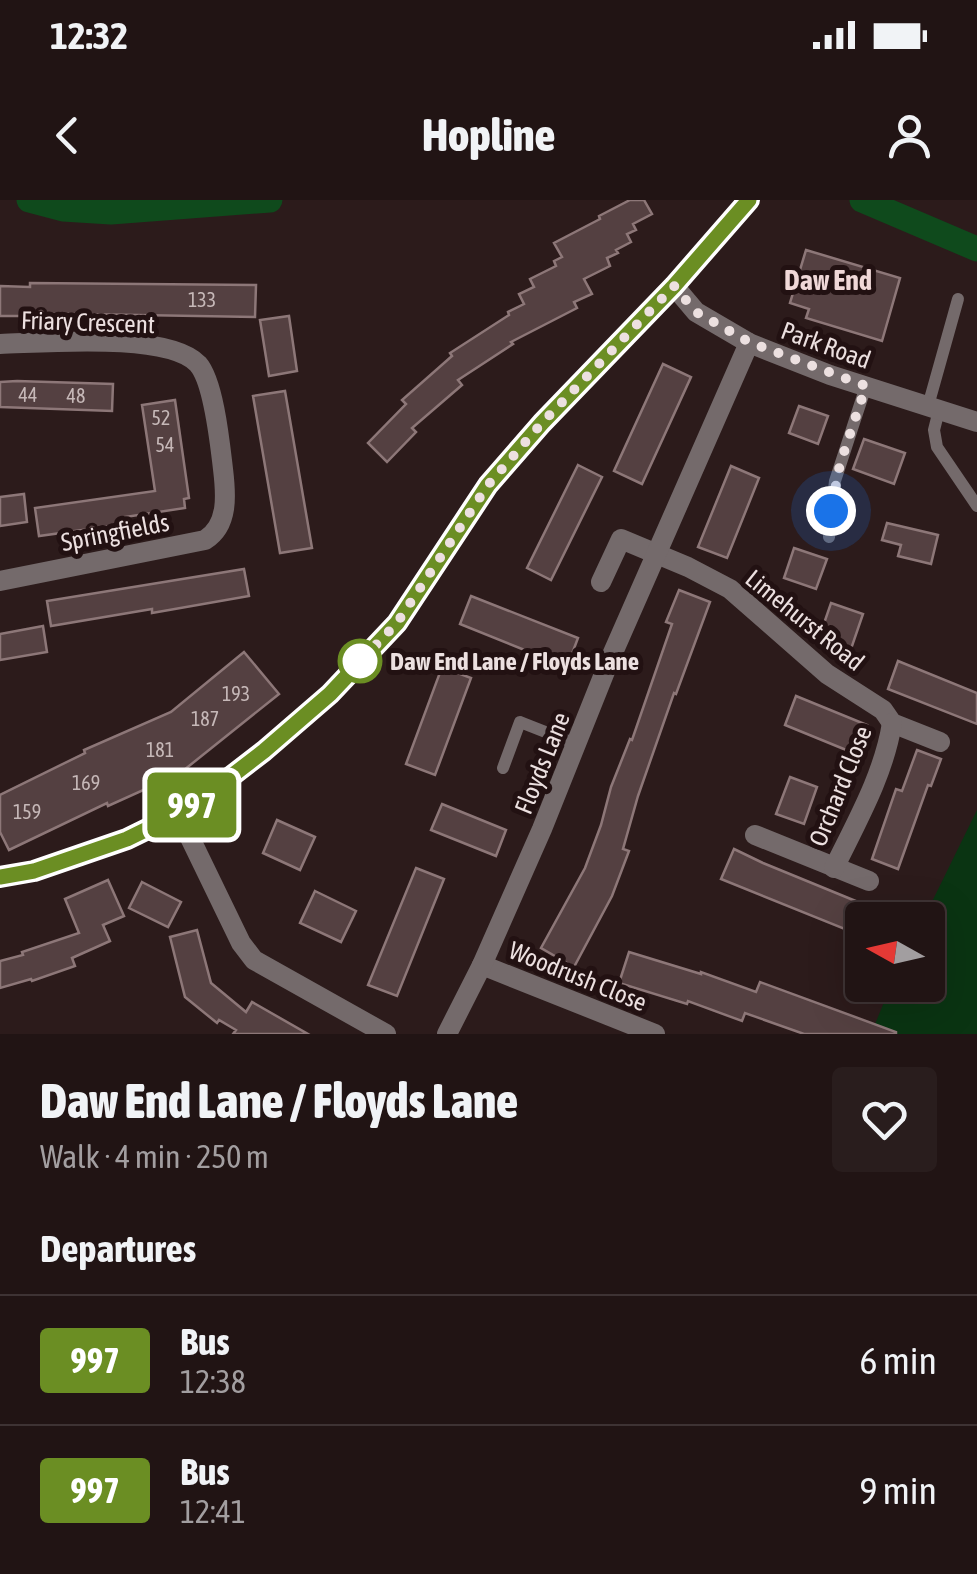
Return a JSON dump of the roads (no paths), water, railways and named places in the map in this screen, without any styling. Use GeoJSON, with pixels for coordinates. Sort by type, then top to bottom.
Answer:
{"type":"FeatureCollection","features":[{"type":"Feature","properties":{"kind":"main road"},"geometry":{"type":"LineString","coordinates":[[0,877],[34,871],[127,839],[178,814],[264,751],[330,694],[397,623],[488,485],[746,204]]}},
{"type":"Feature","properties":{"kind":"street","name":"Park Road"},"geometry":{"type":"LineString","coordinates":[[674,286],[696,312],[749,342],[977,422]]}},
{"type":"Feature","properties":{"kind":"street","name":"Friary Crescent"},"geometry":{"type":"LineString","coordinates":[[0,344],[112,342],[155,346],[182,354],[198,364],[210,382],[223,470],[224,512]]}},
{"type":"Feature","properties":{"kind":"street","name":"Floyds Lane"},"geometry":{"type":"LineString","coordinates":[[448,1034],[546,819],[608,664],[749,342]]}},
{"type":"Feature","properties":{"kind":"street","name":"Springfields"},"geometry":{"type":"LineString","coordinates":[[0,581],[205,540],[216,532],[224,512]]}},
{"type":"Feature","properties":{"kind":"street","name":"Limehurst Road"},"geometry":{"type":"LineString","coordinates":[[601,582],[621,539],[688,567],[730,589],[826,674],[882,710],[892,723],[940,742]]}},
{"type":"Feature","properties":{"kind":"street","name":"Orchard Close"},"geometry":{"type":"LineString","coordinates":[[834,868],[865,806],[888,748],[892,723]]}},
{"type":"Feature","properties":{"kind":"street"},"geometry":{"type":"LineString","coordinates":[[178,814],[241,943],[254,960],[386,1034]]}},
{"type":"Feature","properties":{"kind":"street","name":"Orchard Close"},"geometry":{"type":"LineString","coordinates":[[756,835],[869,881]]}},
{"type":"Feature","properties":{"kind":"street","name":"Woodrush Close"},"geometry":{"type":"LineString","coordinates":[[482,965],[655,1034]]}},
{"type":"Feature","properties":{"kind":"lane"},"geometry":{"type":"LineString","coordinates":[[958,299],[934,408],[934,430],[938,447],[977,506]]}},
{"type":"Feature","properties":{"kind":"lane"},"geometry":{"type":"LineString","coordinates":[[830,538],[835,482],[866,386]]}},
{"type":"Feature","properties":{"kind":"lane"},"geometry":{"type":"LineString","coordinates":[[503,768],[520,722],[576,744]]}},
{"type":"Feature","properties":{"kind":"waterway"},"geometry":{"type":"LineString","coordinates":[[29,200],[63,209],[111,212],[270,200]]}},
{"type":"Feature","properties":{"kind":"waterway"},"geometry":{"type":"LineString","coordinates":[[862,200],[977,249]]}},
{"type":"Feature","properties":{"kind":"place","name":"Daw End Lane / Floyds Lane"},"geometry":{"type":"Point","coordinates":[360,661]}},
{"type":"Feature","properties":{"kind":"district","name":"Daw End"},"geometry":{"type":"Point","coordinates":[828,280]}}]}
